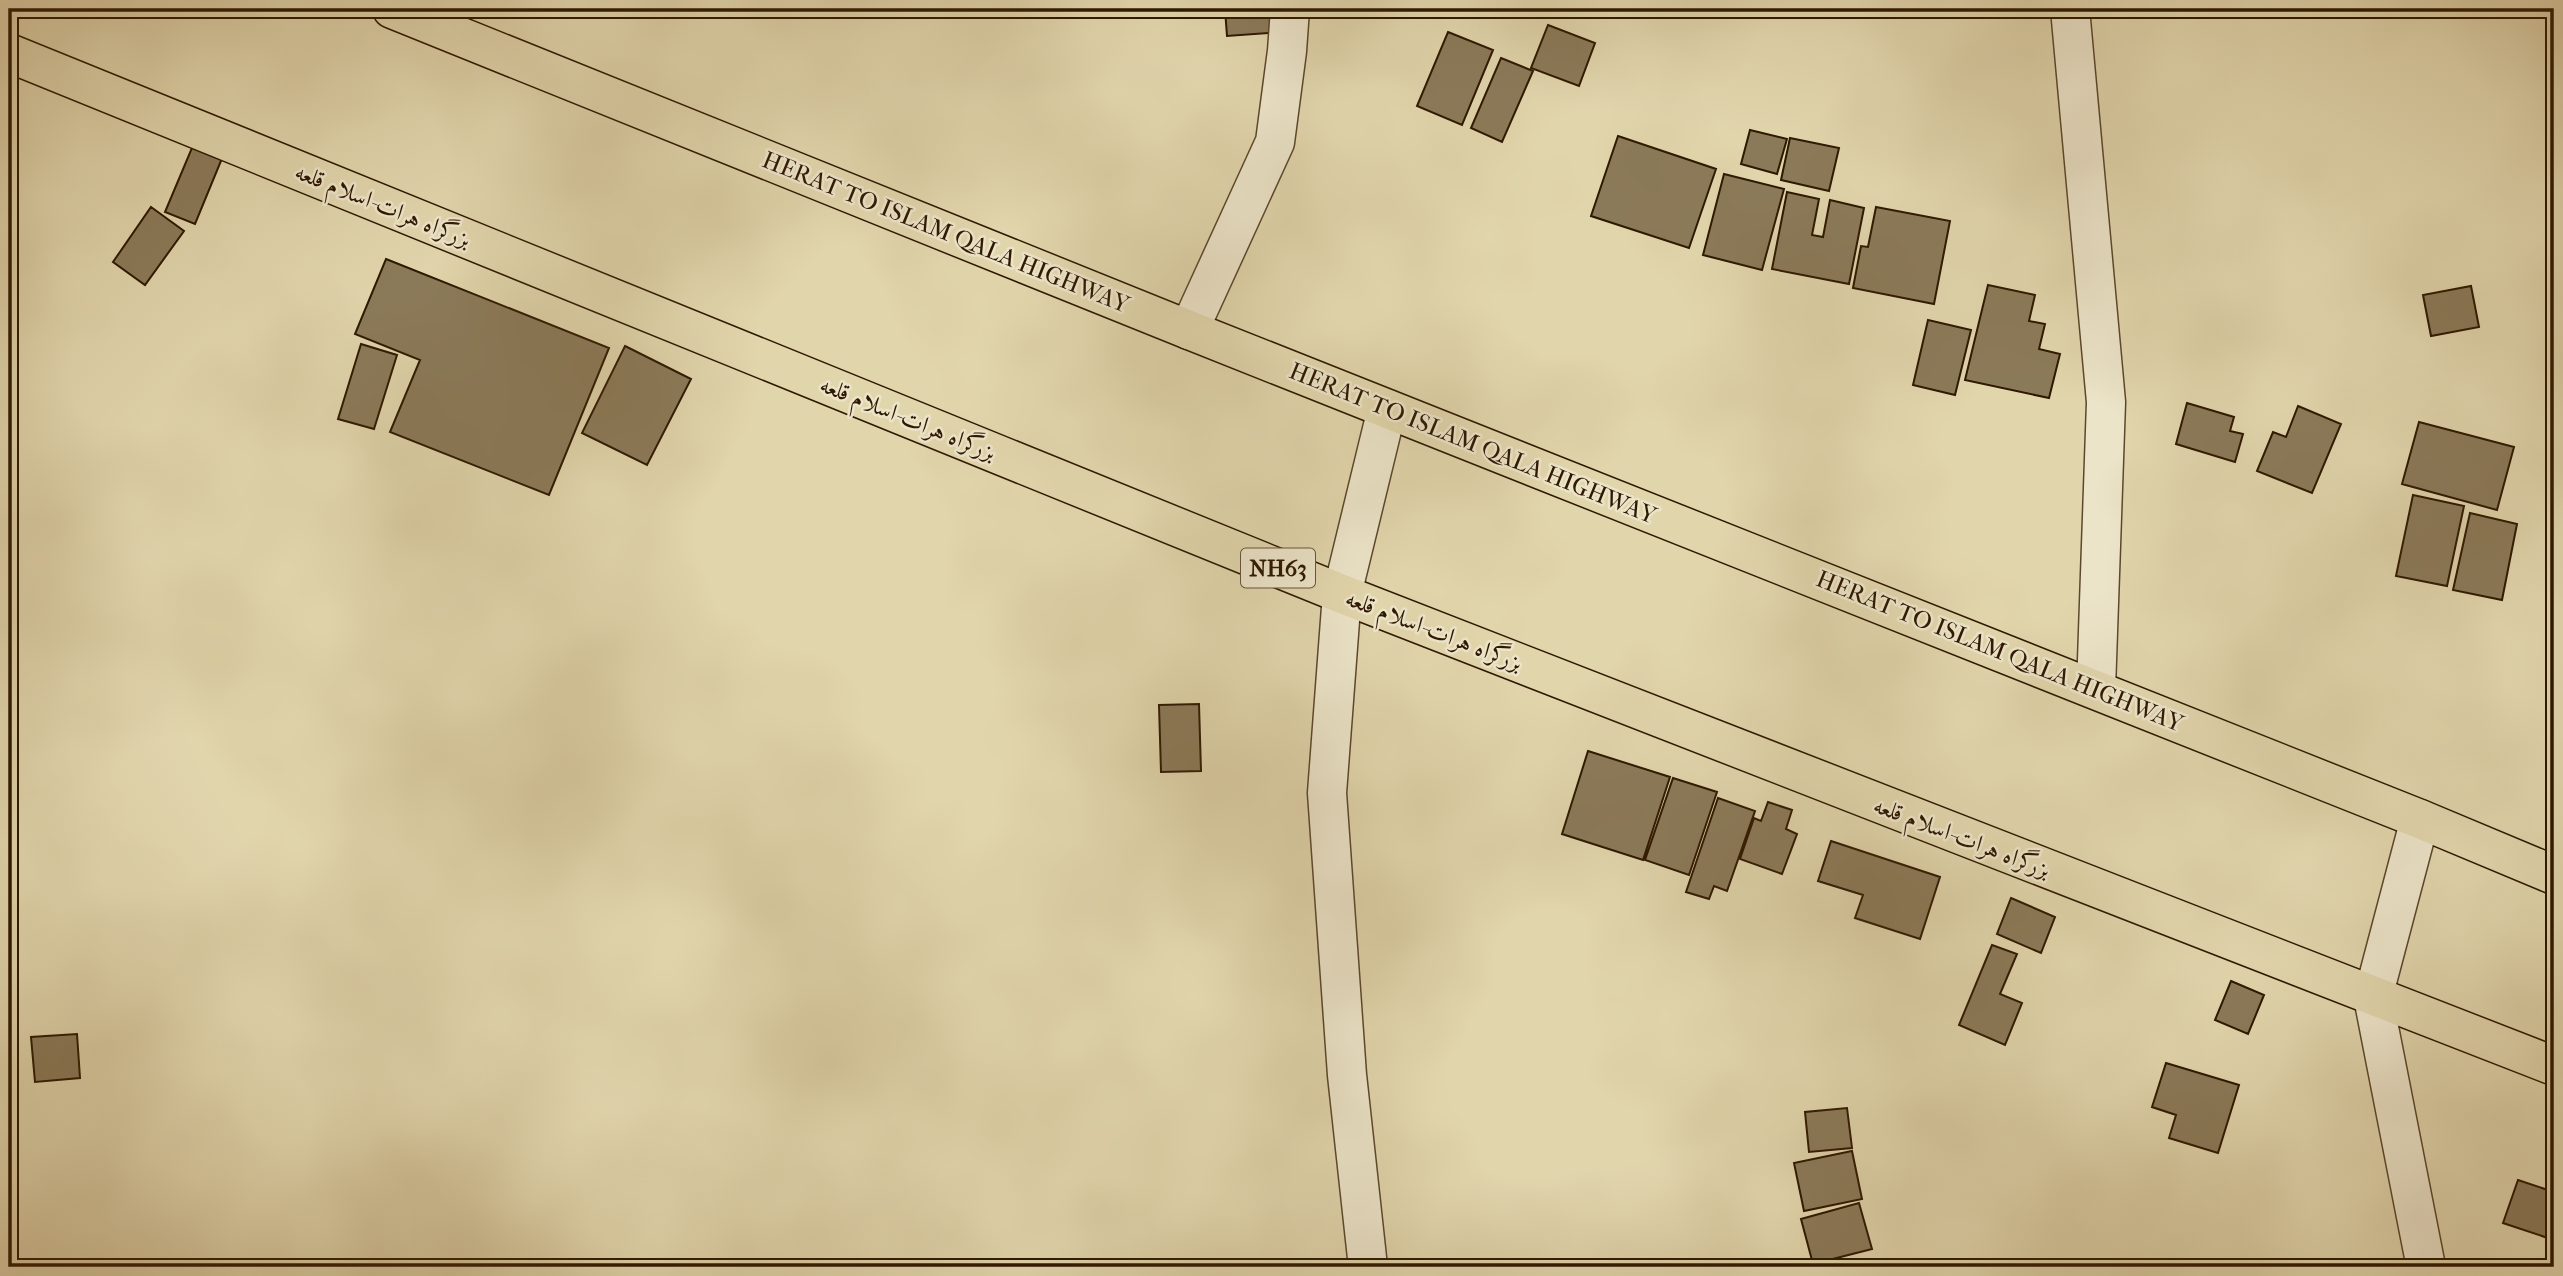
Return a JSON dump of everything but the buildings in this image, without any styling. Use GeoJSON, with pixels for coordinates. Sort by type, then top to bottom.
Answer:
{"type":"FeatureCollection","features":[{"type":"Feature","properties":{"kind":"highway","name":"HERAT TO ISLAM QALA HIGHWAY"},"geometry":{"type":"LineString","coordinates":[[392,9],[1387,409],[2420,818],[2554,875]]}},
{"type":"Feature","properties":{"kind":"highway","name":"بزرگراه هرات-اسلام قلعه"},"geometry":{"type":"LineString","coordinates":[[9,53],[1342,594],[2554,1066]]}},
{"type":"Feature","properties":{"kind":"street"},"geometry":{"type":"LineString","coordinates":[[1189,330],[1275,142],[1290,9]]}},
{"type":"Feature","properties":{"kind":"street"},"geometry":{"type":"LineString","coordinates":[[2070,9],[2106,402],[2095,689]]}},
{"type":"Feature","properties":{"kind":"street"},"geometry":{"type":"LineString","coordinates":[[1368,1267],[1347,1075],[1327,793],[1342,594],[1387,409]]}},
{"type":"Feature","properties":{"kind":"street"},"geometry":{"type":"LineString","coordinates":[[2420,818],[2373,997],[2426,1267]]}}]}
